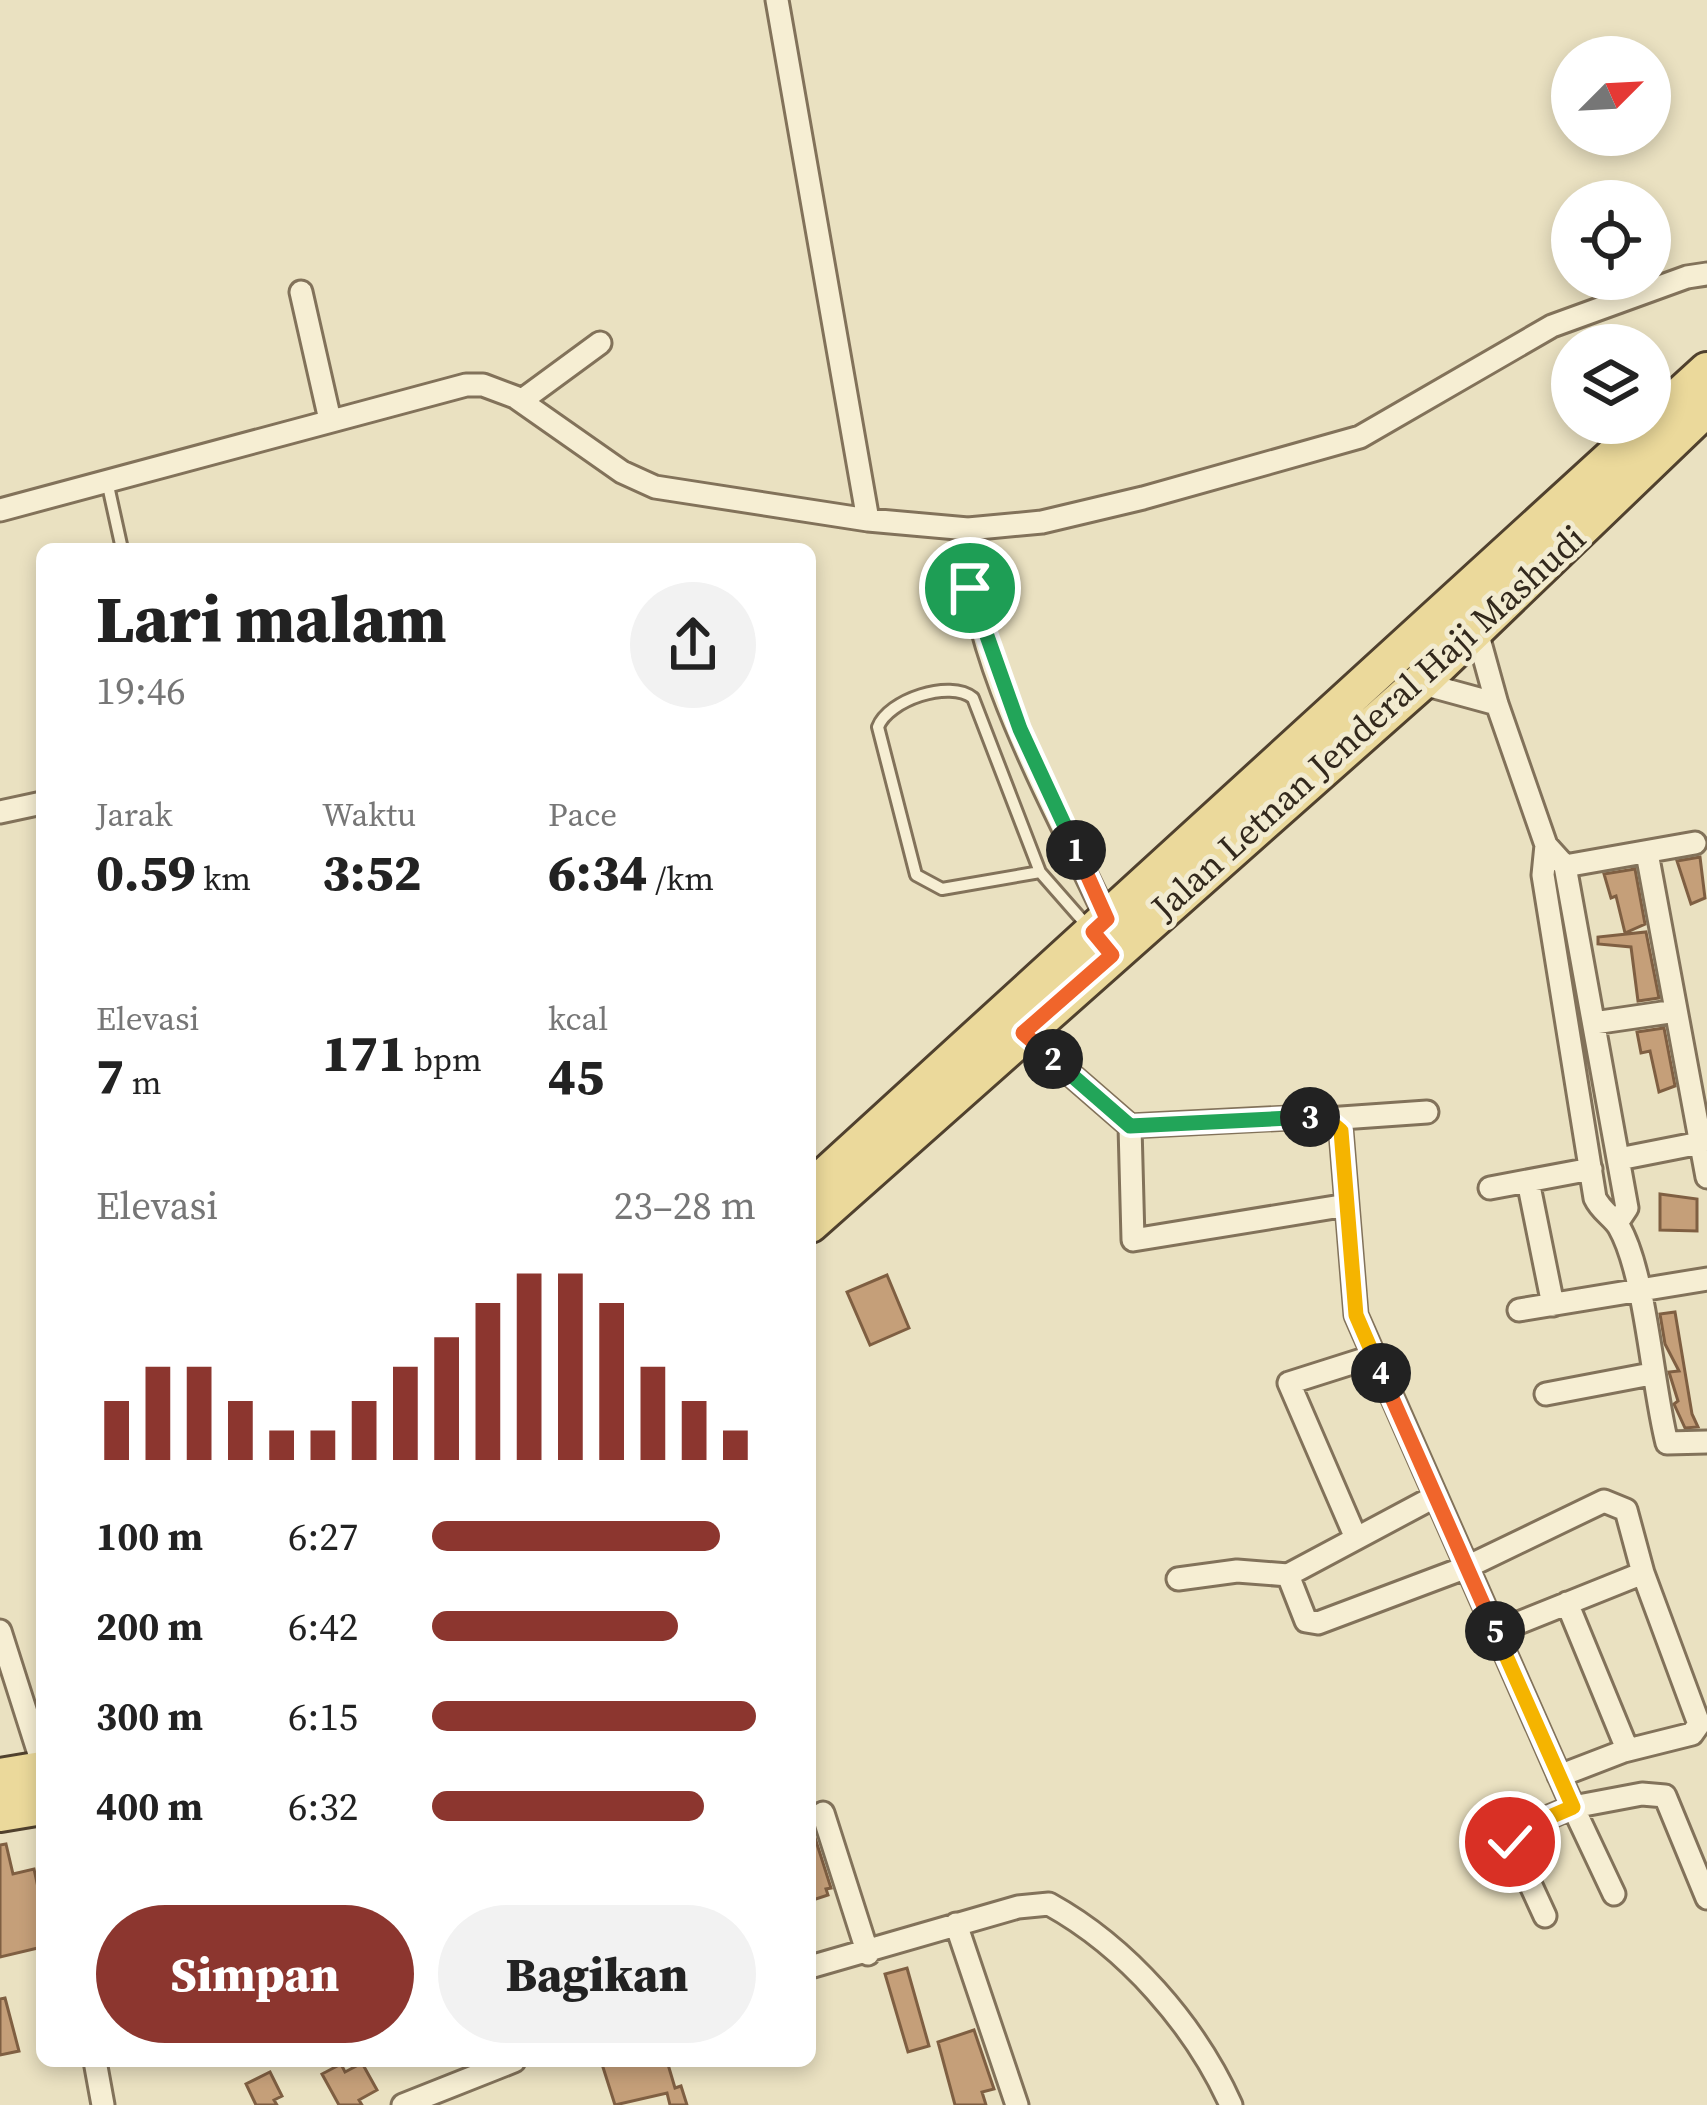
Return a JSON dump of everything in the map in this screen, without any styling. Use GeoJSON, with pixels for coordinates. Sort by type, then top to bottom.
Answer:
{"type":"FeatureCollection","features":[{"type":"Feature","properties":{"kind":"main road","name":"Jalan Letnan Jenderal Haji Mashudi"},"geometry":{"type":"LineString","coordinates":[[1671,403],[1707,370]]}},
{"type":"Feature","properties":{"kind":"main road","name":"Jalan Letnan Jenderal Haji Mashudi"},"geometry":{"type":"LineString","coordinates":[[816,1219],[1023,1033],[1104,935],[1420,682],[1707,407]]}},
{"type":"Feature","properties":{"kind":"main road","name":"Jalan Letnan Jenderal Haji Mashudi"},"geometry":{"type":"LineString","coordinates":[[816,1185],[1104,935],[1628,444]]}},
{"type":"Feature","properties":{"kind":"main road"},"geometry":{"type":"LineString","coordinates":[[0,1777],[36,1768]]}},
{"type":"Feature","properties":{"kind":"main road"},"geometry":{"type":"LineString","coordinates":[[0,1813],[36,1807]]}},
{"type":"Feature","properties":{"kind":"street"},"geometry":{"type":"LineString","coordinates":[[777,0],[868,520]]}},
{"type":"Feature","properties":{"kind":"street"},"geometry":{"type":"LineString","coordinates":[[0,510],[466,385],[499,389],[521,400],[637,482],[868,520],[968,529],[1042,522],[1143,499],[1360,437],[1552,326],[1707,274]]}},
{"type":"Feature","properties":{"kind":"street"},"geometry":{"type":"LineString","coordinates":[[301,292],[330,420]]}},
{"type":"Feature","properties":{"kind":"street"},"geometry":{"type":"LineString","coordinates":[[521,400],[600,343]]}},
{"type":"Feature","properties":{"kind":"street"},"geometry":{"type":"LineString","coordinates":[[968,529],[969,575],[978,616],[1104,935]]}},
{"type":"Feature","properties":{"kind":"street"},"geometry":{"type":"LineString","coordinates":[[1476,628],[1546,845],[1565,866],[1627,1208],[1625,1218],[1617,1223]]}},
{"type":"Feature","properties":{"kind":"street"},"geometry":{"type":"LineString","coordinates":[[1420,682],[1497,704]]}},
{"type":"Feature","properties":{"kind":"street"},"geometry":{"type":"LineString","coordinates":[[0,812],[36,804]]}},
{"type":"Feature","properties":{"kind":"street"},"geometry":{"type":"LineString","coordinates":[[1565,866],[1695,843]]}},
{"type":"Feature","properties":{"kind":"street"},"geometry":{"type":"LineString","coordinates":[[1546,845],[1543,875],[1600,1208],[1617,1223],[1639,1291],[1667,1443],[1707,1442]]}},
{"type":"Feature","properties":{"kind":"street"},"geometry":{"type":"LineString","coordinates":[[1647,853],[1676,1011],[1700,1101],[1700,1143],[1707,1177]]}},
{"type":"Feature","properties":{"kind":"street"},"geometry":{"type":"LineString","coordinates":[[1594,1023],[1676,1011]]}},
{"type":"Feature","properties":{"kind":"street"},"geometry":{"type":"LineString","coordinates":[[1023,1033],[1130,1126],[1427,1112]]}},
{"type":"Feature","properties":{"kind":"street"},"geometry":{"type":"LineString","coordinates":[[1327,1119],[1341,1131],[1356,1315],[1614,1894]]}},
{"type":"Feature","properties":{"kind":"street"},"geometry":{"type":"LineString","coordinates":[[1130,1126],[1133,1240],[1347,1205]]}},
{"type":"Feature","properties":{"kind":"street"},"geometry":{"type":"LineString","coordinates":[[1619,1159],[1700,1143]]}},
{"type":"Feature","properties":{"kind":"street"},"geometry":{"type":"LineString","coordinates":[[1490,1188],[1591,1169]]}},
{"type":"Feature","properties":{"kind":"street"},"geometry":{"type":"LineString","coordinates":[[1528,1181],[1552,1305]]}},
{"type":"Feature","properties":{"kind":"street"},"geometry":{"type":"LineString","coordinates":[[1519,1310],[1707,1279]]}},
{"type":"Feature","properties":{"kind":"street"},"geometry":{"type":"LineString","coordinates":[[1356,1538],[1289,1383],[1374,1356]]}},
{"type":"Feature","properties":{"kind":"street"},"geometry":{"type":"LineString","coordinates":[[1546,1394],[1651,1374]]}},
{"type":"Feature","properties":{"kind":"street"},"geometry":{"type":"LineString","coordinates":[[1178,1579],[1237,1571],[1288,1575],[1436,1496]]}},
{"type":"Feature","properties":{"kind":"street"},"geometry":{"type":"LineString","coordinates":[[1288,1575],[1306,1621],[1318,1623],[1467,1567],[1604,1501],[1626,1510],[1643,1573],[1699,1724],[1692,1734],[1624,1751],[1559,1776]]}},
{"type":"Feature","properties":{"kind":"street"},"geometry":{"type":"LineString","coordinates":[[1496,1632],[1643,1573]]}},
{"type":"Feature","properties":{"kind":"street"},"geometry":{"type":"LineString","coordinates":[[1567,1603],[1624,1751]]}},
{"type":"Feature","properties":{"kind":"street"},"geometry":{"type":"LineString","coordinates":[[0,1631],[36,1747]]}},
{"type":"Feature","properties":{"kind":"street"},"geometry":{"type":"LineString","coordinates":[[1545,1916],[1510,1842],[1515,1832],[1573,1807],[1642,1794],[1665,1796],[1701,1869],[1707,1898]]}},
{"type":"Feature","properties":{"kind":"street"},"geometry":{"type":"LineString","coordinates":[[823,1814],[868,1954]]}},
{"type":"Feature","properties":{"kind":"street"},"geometry":{"type":"LineString","coordinates":[[816,1966],[1041,1903],[1070,1917],[1150,1982],[1208,2063],[1231,2105]]}},
{"type":"Feature","properties":{"kind":"street"},"geometry":{"type":"LineString","coordinates":[[956,1924],[1017,2105]]}},
{"type":"Feature","properties":{"kind":"street"},"geometry":{"type":"LineString","coordinates":[[96,2067],[103,2105]]}},
{"type":"Feature","properties":{"kind":"street"},"geometry":{"type":"LineString","coordinates":[[403,2105],[499,2067]]}},
{"type":"Feature","properties":{"kind":"lane"},"geometry":{"type":"LineString","coordinates":[[107,481],[121,543]]}},
{"type":"Feature","properties":{"kind":"lane"},"geometry":{"type":"LineString","coordinates":[[1040,872],[942,889],[916,875],[878,727],[891,708],[951,691],[965,691],[973,698],[1040,872],[1104,935]]}},
{"type":"Feature","properties":{"kind":"building"},"geometry":{"type":"Polygon","coordinates":[[[1700,857],[1705,898],[1691,904],[1677,861],[1700,857]]]}},
{"type":"Feature","properties":{"kind":"building"},"geometry":{"type":"Polygon","coordinates":[[[1635,869],[1645,924],[1625,933],[1616,896],[1611,898],[1604,874],[1635,869]]]}},
{"type":"Feature","properties":{"kind":"building"},"geometry":{"type":"Polygon","coordinates":[[[1646,932],[1659,998],[1638,1001],[1631,947],[1598,944],[1598,937],[1646,932]]]}},
{"type":"Feature","properties":{"kind":"building"},"geometry":{"type":"Polygon","coordinates":[[[1664,1028],[1675,1086],[1659,1092],[1650,1051],[1641,1053],[1637,1032],[1664,1028]]]}},
{"type":"Feature","properties":{"kind":"building"},"geometry":{"type":"Polygon","coordinates":[[[1660,1194],[1697,1199],[1697,1231],[1660,1230],[1660,1194]]]}},
{"type":"Feature","properties":{"kind":"building"},"geometry":{"type":"Polygon","coordinates":[[[887,1275],[909,1328],[870,1345],[847,1292],[887,1275]]]}},
{"type":"Feature","properties":{"kind":"building"},"geometry":{"type":"Polygon","coordinates":[[[1675,1312],[1698,1427],[1685,1428],[1674,1404],[1678,1401],[1669,1372],[1679,1371],[1665,1344],[1660,1314],[1675,1312]]]}},
{"type":"Feature","properties":{"kind":"building"},"geometry":{"type":"Polygon","coordinates":[[[816,1841],[831,1888],[826,1889],[828,1895],[816,1899],[816,1841]]]}},
{"type":"Feature","properties":{"kind":"building"},"geometry":{"type":"Polygon","coordinates":[[[6,1844],[13,1874],[34,1869],[36,1948],[0,1957],[0,1845],[6,1844]]]}},
{"type":"Feature","properties":{"kind":"building"},"geometry":{"type":"Polygon","coordinates":[[[907,1968],[929,2046],[908,2052],[885,1974],[907,1968]]]}},
{"type":"Feature","properties":{"kind":"building"},"geometry":{"type":"Polygon","coordinates":[[[5,1998],[19,2051],[0,2055],[0,1999],[5,1998]]]}},
{"type":"Feature","properties":{"kind":"building"},"geometry":{"type":"Polygon","coordinates":[[[974,2030],[994,2089],[982,2092],[986,2105],[955,2105],[938,2042],[974,2030]]]}},
{"type":"Feature","properties":{"kind":"building"},"geometry":{"type":"Polygon","coordinates":[[[335,2067],[345,2072],[364,2067],[377,2090],[359,2100],[362,2105],[339,2105],[322,2074],[335,2067]]]}},
{"type":"Feature","properties":{"kind":"building"},"geometry":{"type":"Polygon","coordinates":[[[603,2067],[669,2067],[687,2105],[670,2105],[667,2093],[615,2105],[603,2067]]]}},
{"type":"Feature","properties":{"kind":"building"},"geometry":{"type":"Polygon","coordinates":[[[270,2072],[282,2096],[274,2100],[277,2105],[256,2105],[246,2084],[270,2072]]]}},
{"type":"Feature","properties":{"kind":"route"},"geometry":{"type":"LineString","coordinates":[[970,588],[1020,729],[1107,919],[1093,932],[1112,955],[1023,1033],[1130,1126],[1308,1117],[1327,1119],[1341,1131],[1356,1315],[1573,1807],[1515,1832],[1510,1842]]}}]}
